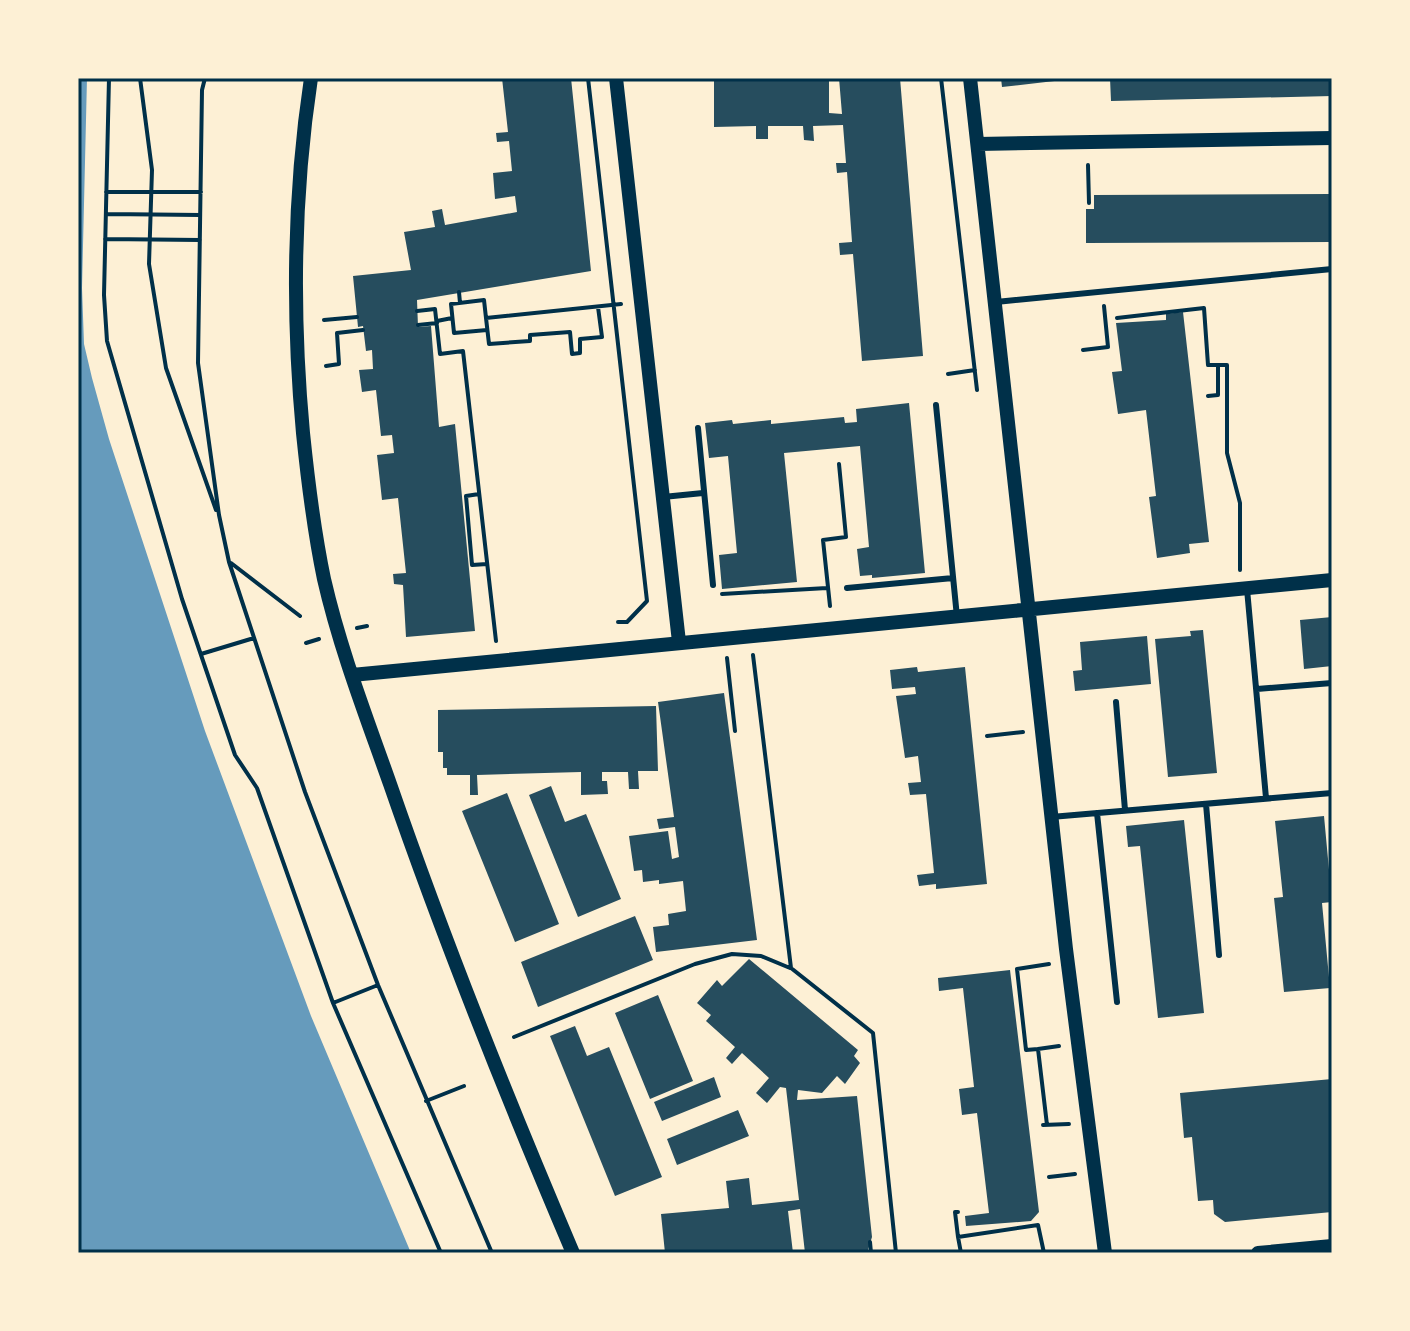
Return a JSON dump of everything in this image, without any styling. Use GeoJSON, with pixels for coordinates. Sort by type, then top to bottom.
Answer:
{"type":"FeatureCollection","features":[{"type":"Feature","properties":{"kind":"street"},"geometry":{"type":"LineString","coordinates":[[311,78],[304,128],[296,244],[296,358],[309,487],[323,576],[338,635],[415,858],[495,1069],[573,1253]]}},
{"type":"Feature","properties":{"kind":"street"},"geometry":{"type":"LineString","coordinates":[[616,78],[679,642]]}},
{"type":"Feature","properties":{"kind":"street"},"geometry":{"type":"LineString","coordinates":[[970,78],[1051,817],[1105,1253]]}},
{"type":"Feature","properties":{"kind":"street"},"geometry":{"type":"LineString","coordinates":[[978,144],[1332,138]]}},
{"type":"Feature","properties":{"kind":"street"},"geometry":{"type":"LineString","coordinates":[[352,675],[1332,580]]}},
{"type":"Feature","properties":{"kind":"street"},"geometry":{"type":"LineString","coordinates":[[1258,1253],[1332,1246]]}},
{"type":"Feature","properties":{"kind":"lane"},"geometry":{"type":"LineString","coordinates":[[996,302],[1332,269]]}},
{"type":"Feature","properties":{"kind":"lane"},"geometry":{"type":"LineString","coordinates":[[936,405],[957,617]]}},
{"type":"Feature","properties":{"kind":"lane"},"geometry":{"type":"LineString","coordinates":[[698,428],[713,585]]}},
{"type":"Feature","properties":{"kind":"lane"},"geometry":{"type":"LineString","coordinates":[[663,497],[703,493]]}},
{"type":"Feature","properties":{"kind":"lane"},"geometry":{"type":"LineString","coordinates":[[847,588],[953,578]]}},
{"type":"Feature","properties":{"kind":"lane"},"geometry":{"type":"LineString","coordinates":[[1247,589],[1266,798]]}},
{"type":"Feature","properties":{"kind":"lane"},"geometry":{"type":"LineString","coordinates":[[1257,689],[1332,683]]}},
{"type":"Feature","properties":{"kind":"lane"},"geometry":{"type":"LineString","coordinates":[[1116,702],[1125,810]]}},
{"type":"Feature","properties":{"kind":"lane"},"geometry":{"type":"LineString","coordinates":[[1051,817],[1332,793]]}},
{"type":"Feature","properties":{"kind":"lane"},"geometry":{"type":"LineString","coordinates":[[1206,804],[1219,955]]}},
{"type":"Feature","properties":{"kind":"lane"},"geometry":{"type":"LineString","coordinates":[[1097,813],[1117,1002]]}},
{"type":"Feature","properties":{"kind":"path"},"geometry":{"type":"LineString","coordinates":[[109,78],[104,295],[107,341],[182,599],[235,755],[257,788],[333,1003],[441,1253]]}},
{"type":"Feature","properties":{"kind":"path"},"geometry":{"type":"LineString","coordinates":[[140,78],[152,170],[149,264],[166,368],[219,515]]}},
{"type":"Feature","properties":{"kind":"path"},"geometry":{"type":"LineString","coordinates":[[205,78],[202,90],[198,363],[219,515],[229,562],[305,792],[378,985],[492,1253]]}},
{"type":"Feature","properties":{"kind":"path"},"geometry":{"type":"LineString","coordinates":[[588,78],[647,601],[627,622],[618,622]]}},
{"type":"Feature","properties":{"kind":"path"},"geometry":{"type":"LineString","coordinates":[[941,78],[977,390]]}},
{"type":"Feature","properties":{"kind":"path"},"geometry":{"type":"LineString","coordinates":[[1088,165],[1089,203]]}},
{"type":"Feature","properties":{"kind":"path"},"geometry":{"type":"LineString","coordinates":[[106,192],[201,192]]}},
{"type":"Feature","properties":{"kind":"path"},"geometry":{"type":"LineString","coordinates":[[106,214],[200,215]]}},
{"type":"Feature","properties":{"kind":"path"},"geometry":{"type":"LineString","coordinates":[[105,239],[200,240]]}},
{"type":"Feature","properties":{"kind":"path"},"geometry":{"type":"LineString","coordinates":[[459,292],[460,303]]}},
{"type":"Feature","properties":{"kind":"path"},"geometry":{"type":"LineString","coordinates":[[1083,350],[1108,347],[1102,292]]}},
{"type":"Feature","properties":{"kind":"path"},"geometry":{"type":"LineString","coordinates":[[487,330],[454,333],[451,304],[484,300],[489,344],[530,341],[530,335],[570,332],[572,354],[580,353],[580,339],[602,337],[598,307]]}},
{"type":"Feature","properties":{"kind":"path"},"geometry":{"type":"LineString","coordinates":[[486,318],[621,304]]}},
{"type":"Feature","properties":{"kind":"path"},"geometry":{"type":"LineString","coordinates":[[1117,318],[1204,308],[1208,365],[1227,365],[1227,453],[1240,503],[1240,570]]}},
{"type":"Feature","properties":{"kind":"path"},"geometry":{"type":"LineString","coordinates":[[417,311],[435,309],[440,354],[463,351],[496,643]]}},
{"type":"Feature","properties":{"kind":"path"},"geometry":{"type":"LineString","coordinates":[[324,320],[357,317]]}},
{"type":"Feature","properties":{"kind":"path"},"geometry":{"type":"LineString","coordinates":[[418,325],[452,318]]}},
{"type":"Feature","properties":{"kind":"path"},"geometry":{"type":"LineString","coordinates":[[326,366],[339,364],[337,333],[363,330]]}},
{"type":"Feature","properties":{"kind":"path"},"geometry":{"type":"LineString","coordinates":[[1208,396],[1218,395],[1218,365]]}},
{"type":"Feature","properties":{"kind":"path"},"geometry":{"type":"LineString","coordinates":[[948,374],[975,370]]}},
{"type":"Feature","properties":{"kind":"path"},"geometry":{"type":"LineString","coordinates":[[830,606],[823,540],[846,537],[839,464]]}},
{"type":"Feature","properties":{"kind":"path"},"geometry":{"type":"LineString","coordinates":[[479,494],[466,496],[472,565],[487,564]]}},
{"type":"Feature","properties":{"kind":"path"},"geometry":{"type":"LineString","coordinates":[[229,562],[300,616]]}},
{"type":"Feature","properties":{"kind":"path"},"geometry":{"type":"LineString","coordinates":[[713,585],[724,596],[827,588]]}},
{"type":"Feature","properties":{"kind":"path"},"geometry":{"type":"LineString","coordinates":[[355,629],[367,626]]}},
{"type":"Feature","properties":{"kind":"path"},"geometry":{"type":"LineString","coordinates":[[201,654],[254,638]]}},
{"type":"Feature","properties":{"kind":"path"},"geometry":{"type":"LineString","coordinates":[[306,643],[320,639]]}},
{"type":"Feature","properties":{"kind":"path"},"geometry":{"type":"LineString","coordinates":[[753,653],[791,968]]}},
{"type":"Feature","properties":{"kind":"path"},"geometry":{"type":"LineString","coordinates":[[727,656],[735,731]]}},
{"type":"Feature","properties":{"kind":"path"},"geometry":{"type":"LineString","coordinates":[[987,736],[1023,732]]}},
{"type":"Feature","properties":{"kind":"path"},"geometry":{"type":"LineString","coordinates":[[514,1037],[695,964],[732,954],[761,956],[791,968],[873,1033],[896,1253]]}},
{"type":"Feature","properties":{"kind":"path"},"geometry":{"type":"LineString","coordinates":[[1049,964],[1017,969],[1026,1050],[1060,1046]]}},
{"type":"Feature","properties":{"kind":"path"},"geometry":{"type":"LineString","coordinates":[[333,1003],[378,985]]}},
{"type":"Feature","properties":{"kind":"path"},"geometry":{"type":"LineString","coordinates":[[1038,1049],[1045,1125],[1069,1124]]}},
{"type":"Feature","properties":{"kind":"path"},"geometry":{"type":"LineString","coordinates":[[426,1101],[464,1086]]}},
{"type":"Feature","properties":{"kind":"path"},"geometry":{"type":"LineString","coordinates":[[1049,1177],[1075,1174]]}},
{"type":"Feature","properties":{"kind":"path"},"geometry":{"type":"LineString","coordinates":[[958,1212],[955,1212],[961,1253]]}},
{"type":"Feature","properties":{"kind":"path"},"geometry":{"type":"LineString","coordinates":[[958,1237],[1038,1225],[1044,1253]]}},
{"type":"Feature","properties":{"kind":"path"},"geometry":{"type":"LineString","coordinates":[[870,1242],[871,1253]]}},
{"type":"Feature","properties":{"kind":"water"},"geometry":{"type":"Polygon","coordinates":[[[78,78],[87,78],[82,288],[84,344],[109,439],[205,731],[311,1016],[411,1253],[78,1253],[78,78]]]}},
{"type":"Feature","properties":{"kind":"building"},"geometry":{"type":"Polygon","coordinates":[[[502,78],[571,78],[591,271],[417,300],[418,327],[431,326],[439,427],[455,424],[475,631],[406,637],[403,585],[394,584],[393,574],[406,573],[398,498],[382,500],[377,455],[394,453],[392,435],[381,436],[376,390],[362,392],[359,370],[373,369],[372,350],[366,351],[363,326],[358,327],[353,276],[411,270],[404,232],[435,227],[432,211],[442,209],[445,225],[517,212],[515,196],[495,199],[493,173],[512,171],[509,141],[497,142],[496,133],[508,132],[502,78]]]}},
{"type":"Feature","properties":{"kind":"building"},"geometry":{"type":"Polygon","coordinates":[[[714,78],[829,78],[829,113],[842,114],[839,78],[900,78],[923,356],[862,361],[853,254],[840,255],[839,243],[852,242],[847,172],[837,173],[836,163],[846,163],[843,125],[813,126],[814,141],[804,140],[803,126],[768,126],[768,139],[756,139],[756,126],[714,127],[714,78]]]}},
{"type":"Feature","properties":{"kind":"building"},"geometry":{"type":"Polygon","coordinates":[[[1001,78],[1063,78],[1063,80],[1002,87],[1001,78]]]}},
{"type":"Feature","properties":{"kind":"building"},"geometry":{"type":"Polygon","coordinates":[[[1110,78],[1332,78],[1332,96],[1111,101],[1110,78]]]}},
{"type":"Feature","properties":{"kind":"building"},"geometry":{"type":"Polygon","coordinates":[[[1332,194],[1332,242],[1086,243],[1086,209],[1094,209],[1094,195],[1332,194]]]}},
{"type":"Feature","properties":{"kind":"building"},"geometry":{"type":"Polygon","coordinates":[[[1183,312],[1209,542],[1189,544],[1190,553],[1157,558],[1149,497],[1156,496],[1146,410],[1118,414],[1112,372],[1122,371],[1116,323],[1166,320],[1166,314],[1183,312]]]}},
{"type":"Feature","properties":{"kind":"building"},"geometry":{"type":"Polygon","coordinates":[[[909,403],[925,573],[872,578],[872,575],[860,576],[857,549],[869,547],[860,446],[784,453],[797,582],[722,589],[719,555],[737,553],[728,456],[709,458],[705,423],[771,420],[771,424],[844,417],[845,423],[857,422],[856,409],[909,403]]]}},
{"type":"Feature","properties":{"kind":"building"},"geometry":{"type":"Polygon","coordinates":[[[1332,617],[1332,666],[1304,669],[1300,620],[1332,617]]]}},
{"type":"Feature","properties":{"kind":"building"},"geometry":{"type":"Polygon","coordinates":[[[1203,630],[1217,773],[1168,777],[1155,639],[1191,636],[1190,631],[1203,630]]]}},
{"type":"Feature","properties":{"kind":"building"},"geometry":{"type":"Polygon","coordinates":[[[1147,636],[1151,684],[1075,691],[1073,671],[1082,670],[1080,642],[1147,636]]]}},
{"type":"Feature","properties":{"kind":"building"},"geometry":{"type":"Polygon","coordinates":[[[917,667],[918,672],[965,667],[987,884],[936,889],[936,884],[919,886],[917,875],[934,873],[926,794],[910,795],[908,783],[921,782],[918,756],[905,758],[896,696],[916,694],[915,687],[892,689],[890,670],[917,667]]]}},
{"type":"Feature","properties":{"kind":"building"},"geometry":{"type":"Polygon","coordinates":[[[724,693],[757,940],[656,952],[653,927],[669,925],[668,914],[686,911],[683,881],[643,882],[642,870],[634,871],[629,836],[668,831],[672,859],[679,857],[675,827],[659,829],[657,819],[674,817],[658,702],[724,693]]]}},
{"type":"Feature","properties":{"kind":"building"},"geometry":{"type":"Polygon","coordinates":[[[656,706],[658,771],[638,771],[639,789],[629,789],[628,772],[602,772],[602,781],[607,781],[608,794],[581,795],[581,772],[477,775],[478,795],[470,795],[470,775],[447,775],[447,768],[443,768],[443,752],[438,752],[438,710],[656,706]]]}},
{"type":"Feature","properties":{"kind":"building"},"geometry":{"type":"Polygon","coordinates":[[[551,786],[565,822],[586,814],[621,899],[578,917],[529,795],[551,786]]]}},
{"type":"Feature","properties":{"kind":"building"},"geometry":{"type":"Polygon","coordinates":[[[507,793],[559,924],[515,942],[462,811],[507,793]]]}},
{"type":"Feature","properties":{"kind":"building"},"geometry":{"type":"Polygon","coordinates":[[[1324,816],[1332,902],[1322,903],[1330,988],[1284,992],[1274,898],[1283,897],[1275,821],[1324,816]]]}},
{"type":"Feature","properties":{"kind":"building"},"geometry":{"type":"Polygon","coordinates":[[[1184,820],[1204,1013],[1158,1018],[1140,846],[1128,847],[1126,826],[1184,820]]]}},
{"type":"Feature","properties":{"kind":"building"},"geometry":{"type":"Polygon","coordinates":[[[635,916],[653,960],[538,1007],[521,962],[635,916]]]}},
{"type":"Feature","properties":{"kind":"building"},"geometry":{"type":"Polygon","coordinates":[[[749,959],[858,1050],[854,1056],[860,1063],[845,1084],[837,1076],[822,1093],[798,1090],[797,1100],[857,1096],[872,1237],[867,1253],[805,1253],[800,1209],[788,1211],[793,1253],[665,1253],[661,1214],[729,1208],[726,1181],[749,1178],[752,1205],[799,1200],[786,1088],[780,1087],[767,1103],[756,1093],[769,1078],[742,1053],[732,1064],[726,1058],[735,1047],[706,1021],[711,1015],[697,1003],[717,980],[722,986],[749,959]]]}},
{"type":"Feature","properties":{"kind":"building"},"geometry":{"type":"Polygon","coordinates":[[[1010,970],[1039,1212],[1031,1221],[966,1226],[965,1216],[989,1213],[977,1113],[962,1115],[959,1089],[974,1087],[963,988],[939,991],[938,978],[1010,970]]]}},
{"type":"Feature","properties":{"kind":"building"},"geometry":{"type":"Polygon","coordinates":[[[658,995],[693,1081],[650,1099],[615,1013],[658,995]]]}},
{"type":"Feature","properties":{"kind":"building"},"geometry":{"type":"Polygon","coordinates":[[[575,1026],[587,1056],[609,1047],[662,1177],[615,1196],[550,1036],[575,1026]]]}},
{"type":"Feature","properties":{"kind":"building"},"geometry":{"type":"Polygon","coordinates":[[[714,1077],[721,1097],[662,1121],[654,1102],[714,1077]]]}},
{"type":"Feature","properties":{"kind":"building"},"geometry":{"type":"Polygon","coordinates":[[[1332,1079],[1332,1212],[1225,1222],[1214,1214],[1213,1200],[1198,1201],[1192,1137],[1184,1138],[1180,1093],[1332,1079]]]}},
{"type":"Feature","properties":{"kind":"building"},"geometry":{"type":"Polygon","coordinates":[[[738,1110],[749,1136],[677,1165],[667,1139],[738,1110]]]}}]}
